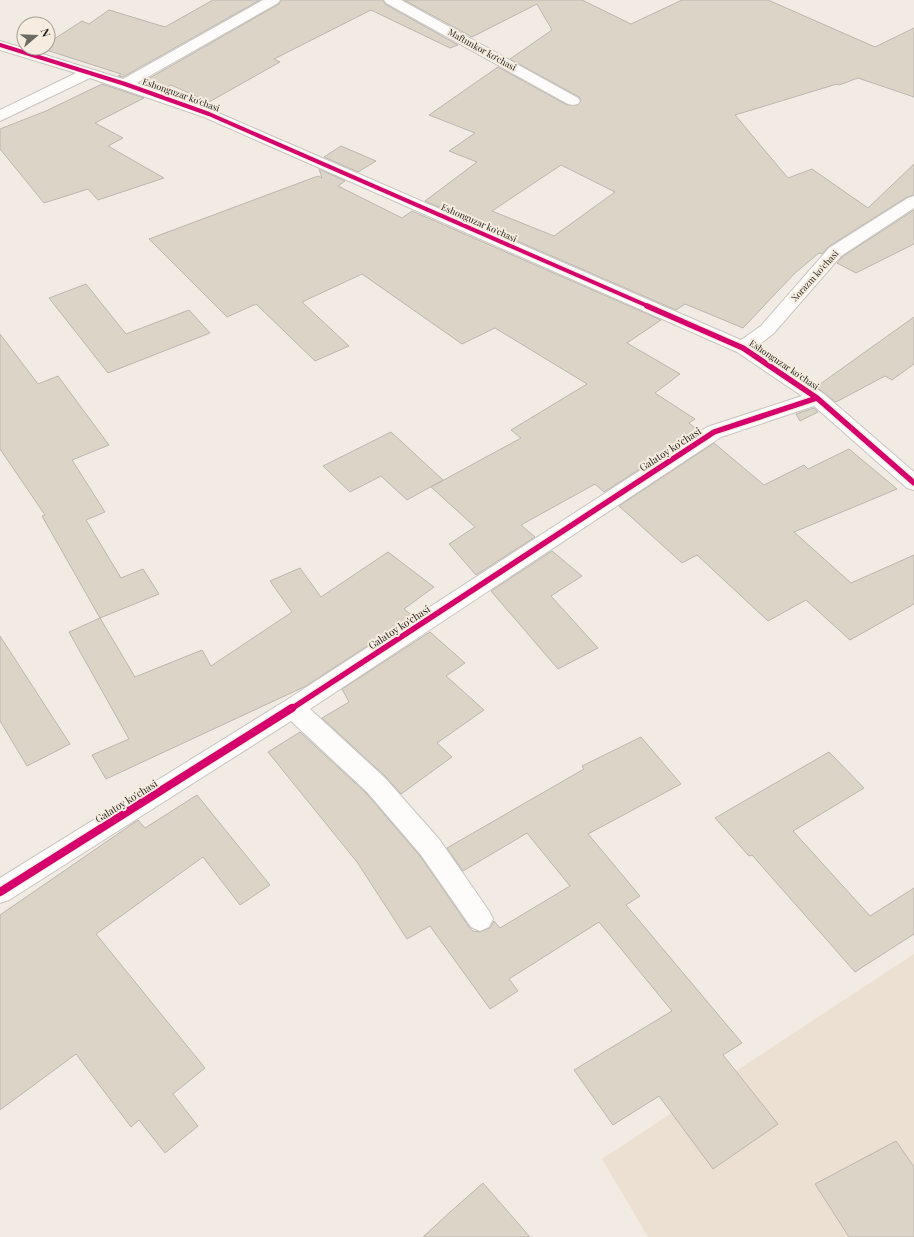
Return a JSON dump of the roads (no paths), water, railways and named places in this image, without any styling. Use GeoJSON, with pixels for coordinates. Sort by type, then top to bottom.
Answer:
{"type":"FeatureCollection","features":[{"type":"Feature","properties":{"kind":"street"},"geometry":{"type":"LineString","coordinates":[[125,84],[273,0]]}},
{"type":"Feature","properties":{"kind":"street","name":"Maftunkor koʻchasi"},"geometry":{"type":"LineString","coordinates":[[390,0],[573,101]]}},
{"type":"Feature","properties":{"kind":"street","name":"Eshonguzar ko'chasi"},"geometry":{"type":"LineString","coordinates":[[0,45],[125,84],[209,114],[743,348],[817,398],[914,483]]}},
{"type":"Feature","properties":{"kind":"street"},"geometry":{"type":"LineString","coordinates":[[0,116],[88,73]]}},
{"type":"Feature","properties":{"kind":"street","name":"Xorazm ko'chasi"},"geometry":{"type":"LineString","coordinates":[[743,348],[767,330],[835,252],[914,201]]}},
{"type":"Feature","properties":{"kind":"street","name":"Galatoy ko'chasi"},"geometry":{"type":"LineString","coordinates":[[0,892],[293,708],[714,432],[817,398]]}},
{"type":"Feature","properties":{"kind":"street"},"geometry":{"type":"LineString","coordinates":[[293,708],[376,785],[430,847],[480,919]]}}]}
